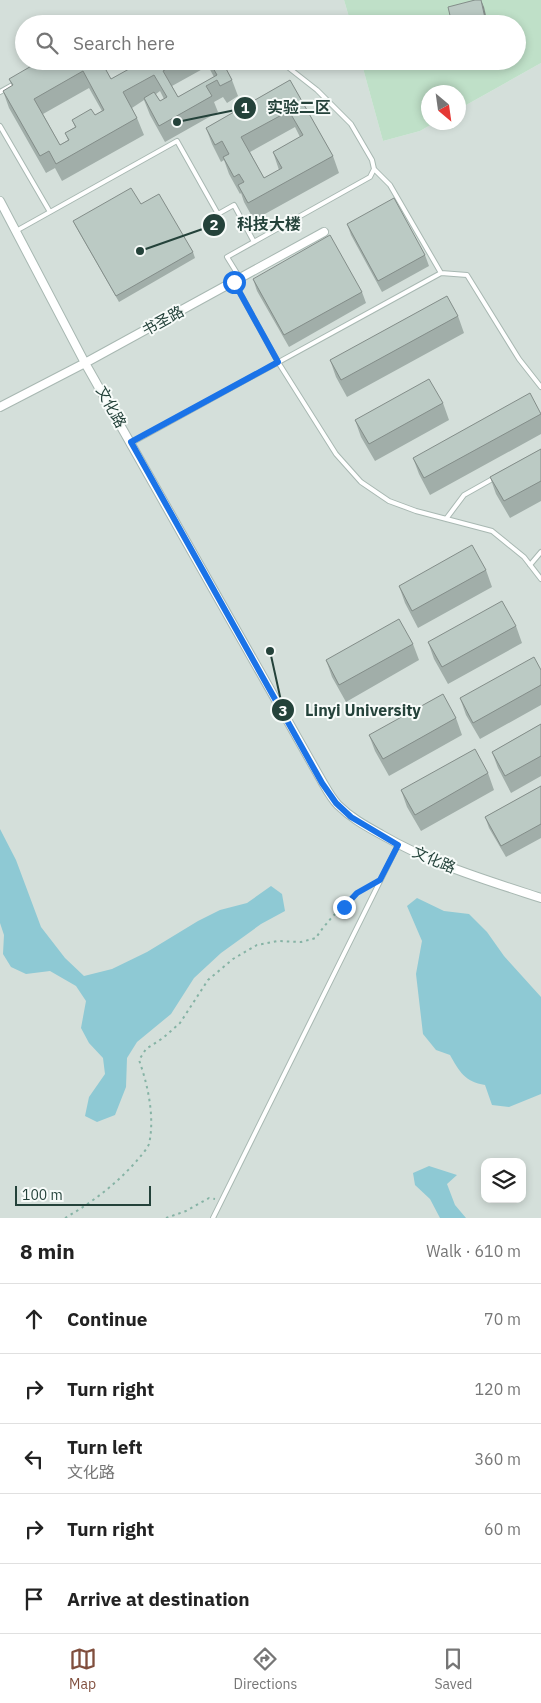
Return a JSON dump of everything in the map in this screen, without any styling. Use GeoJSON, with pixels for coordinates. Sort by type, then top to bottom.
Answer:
{"type":"FeatureCollection","features":[{"type":"Feature","properties":{"kind":"street","name":"文化路"},"geometry":{"type":"LineString","coordinates":[[0,201],[3,215],[16,231],[85,363],[322,783],[336,803],[351,817],[398,845],[454,870],[541,898]]}},
{"type":"Feature","properties":{"kind":"street","name":"书圣路"},"geometry":{"type":"LineString","coordinates":[[0,407],[85,363],[324,232]]}},
{"type":"Feature","properties":{"kind":"lane"},"geometry":{"type":"LineString","coordinates":[[291,70],[317,90],[351,124],[372,160],[374,170],[390,185],[441,273]]}},
{"type":"Feature","properties":{"kind":"lane"},"geometry":{"type":"LineString","coordinates":[[0,92],[24,79]]}},
{"type":"Feature","properties":{"kind":"lane"},"geometry":{"type":"LineString","coordinates":[[0,126],[50,212]]}},
{"type":"Feature","properties":{"kind":"lane"},"geometry":{"type":"LineString","coordinates":[[16,231],[177,141],[218,214],[234,205],[254,242]]}},
{"type":"Feature","properties":{"kind":"lane"},"geometry":{"type":"LineString","coordinates":[[374,170],[370,177],[228,257],[237,280],[278,362],[336,454],[361,482],[389,501],[492,532],[524,557],[541,579]]}},
{"type":"Feature","properties":{"kind":"lane"},"geometry":{"type":"LineString","coordinates":[[131,442],[441,273],[467,275],[519,359],[541,387]]}},
{"type":"Feature","properties":{"kind":"lane"},"geometry":{"type":"LineString","coordinates":[[446,519],[464,495],[498,476]]}},
{"type":"Feature","properties":{"kind":"lane"},"geometry":{"type":"LineString","coordinates":[[530,565],[541,552]]}},
{"type":"Feature","properties":{"kind":"lane"},"geometry":{"type":"LineString","coordinates":[[213,1218],[398,845]]}},
{"type":"Feature","properties":{"kind":"path"},"geometry":{"type":"LineString","coordinates":[[65,1218],[117,1182],[148,1147],[151,1128],[149,1103],[144,1074],[139,1060],[146,1049],[163,1038],[180,1023],[208,980],[233,959],[257,945],[278,941],[300,942],[316,938],[324,926],[357,893],[380,880]]}},
{"type":"Feature","properties":{"kind":"path"},"geometry":{"type":"LineString","coordinates":[[166,1218],[186,1211],[209,1198],[222,1200]]}},
{"type":"Feature","properties":{"kind":"shaded area"},"geometry":{"type":"Polygon","coordinates":[[[0,0],[344,0],[348,15],[15,15],[15,70],[363,70],[383,141],[422,130],[466,130],[466,105],[541,63],[541,1218],[0,1218],[0,0]]]}},
{"type":"Feature","properties":{"kind":"green space"},"geometry":{"type":"Polygon","coordinates":[[[344,0],[541,0],[541,63],[466,105],[466,85],[421,85],[422,130],[383,141],[363,70],[526,70],[526,15],[348,15],[344,0]]]}},
{"type":"Feature","properties":{"kind":"water"},"geometry":{"type":"Polygon","coordinates":[[[0,829],[16,860],[41,927],[65,958],[84,976],[112,969],[147,952],[220,910],[247,903],[271,886],[282,894],[285,911],[261,924],[221,953],[194,978],[171,1014],[137,1042],[127,1058],[126,1087],[115,1115],[97,1122],[85,1116],[89,1097],[105,1074],[103,1058],[89,1043],[81,1028],[86,1001],[76,986],[50,971],[26,974],[11,967],[3,954],[4,935],[0,923],[0,829]]]}},
{"type":"Feature","properties":{"kind":"water"},"geometry":{"type":"Polygon","coordinates":[[[417,898],[444,911],[469,914],[487,932],[504,956],[541,997],[541,1094],[509,1107],[492,1105],[485,1085],[478,1084],[463,1075],[450,1055],[436,1050],[423,1034],[416,974],[422,941],[407,906],[417,898]]]}},
{"type":"Feature","properties":{"kind":"water"},"geometry":{"type":"Polygon","coordinates":[[[429,1166],[457,1175],[447,1184],[455,1205],[466,1218],[440,1218],[430,1199],[415,1185],[413,1173],[429,1166]]]}},
{"type":"Feature","properties":{"kind":"building"},"geometry":{"type":"Polygon","coordinates":[[[481,0],[484,15],[450,15],[448,7],[481,0]]]}},
{"type":"Feature","properties":{"kind":"building"},"geometry":{"type":"Polygon","coordinates":[[[24,70],[106,70],[111,79],[127,70],[165,70],[163,71],[178,97],[217,75],[214,70],[227,70],[232,80],[220,86],[217,80],[206,86],[212,96],[159,126],[144,98],[154,92],[160,101],[167,97],[154,75],[123,92],[137,118],[56,164],[49,151],[40,156],[3,91],[13,85],[9,79],[24,70]],[[83,71],[34,99],[60,145],[69,140],[65,133],[76,127],[72,120],[91,109],[95,115],[104,110],[83,71]]]}},
{"type":"Feature","properties":{"kind":"building"},"geometry":{"type":"Polygon","coordinates":[[[290,80],[333,156],[248,203],[238,185],[244,182],[239,174],[234,177],[223,157],[229,154],[222,141],[215,145],[206,128],[290,80]],[[289,111],[241,137],[264,178],[282,168],[273,152],[303,135],[289,111]]]}},
{"type":"Feature","properties":{"kind":"building"},"geometry":{"type":"Polygon","coordinates":[[[131,188],[141,204],[159,194],[193,252],[116,296],[73,221],[131,188]]]}},
{"type":"Feature","properties":{"kind":"building"},"geometry":{"type":"Polygon","coordinates":[[[394,198],[425,255],[378,281],[347,224],[394,198]]]}},
{"type":"Feature","properties":{"kind":"building"},"geometry":{"type":"Polygon","coordinates":[[[330,235],[362,292],[284,335],[253,279],[330,235]]]}},
{"type":"Feature","properties":{"kind":"building"},"geometry":{"type":"Polygon","coordinates":[[[447,296],[458,316],[341,380],[330,360],[447,296]]]}},
{"type":"Feature","properties":{"kind":"building"},"geometry":{"type":"Polygon","coordinates":[[[429,379],[443,403],[369,444],[355,420],[429,379]]]}},
{"type":"Feature","properties":{"kind":"building"},"geometry":{"type":"Polygon","coordinates":[[[530,393],[541,414],[424,478],[413,458],[530,393]]]}},
{"type":"Feature","properties":{"kind":"building"},"geometry":{"type":"Polygon","coordinates":[[[541,449],[541,481],[504,501],[490,477],[541,449]]]}},
{"type":"Feature","properties":{"kind":"building"},"geometry":{"type":"Polygon","coordinates":[[[472,545],[486,570],[412,611],[399,586],[472,545]]]}},
{"type":"Feature","properties":{"kind":"building"},"geometry":{"type":"Polygon","coordinates":[[[502,601],[516,626],[442,667],[428,642],[502,601]]]}},
{"type":"Feature","properties":{"kind":"building"},"geometry":{"type":"Polygon","coordinates":[[[399,619],[413,644],[339,685],[326,660],[399,619]]]}},
{"type":"Feature","properties":{"kind":"building"},"geometry":{"type":"Polygon","coordinates":[[[534,657],[541,670],[541,685],[473,723],[460,698],[534,657]]]}},
{"type":"Feature","properties":{"kind":"building"},"geometry":{"type":"Polygon","coordinates":[[[443,694],[456,718],[383,759],[369,735],[443,694]]]}},
{"type":"Feature","properties":{"kind":"building"},"geometry":{"type":"Polygon","coordinates":[[[541,724],[541,756],[505,776],[492,752],[541,724]]]}},
{"type":"Feature","properties":{"kind":"building"},"geometry":{"type":"Polygon","coordinates":[[[475,749],[488,773],[415,815],[401,790],[475,749]]]}},
{"type":"Feature","properties":{"kind":"building"},"geometry":{"type":"Polygon","coordinates":[[[541,786],[541,824],[501,846],[485,817],[541,786]]]}},
{"type":"Feature","properties":{"kind":"place","name":"实验二区"},"geometry":{"type":"Point","coordinates":[177,122]}},
{"type":"Feature","properties":{"kind":"place","name":"科技大楼"},"geometry":{"type":"Point","coordinates":[140,251]}},
{"type":"Feature","properties":{"kind":"place","name":"Linyi University"},"geometry":{"type":"Point","coordinates":[270,651]}},
{"type":"Feature","properties":{"kind":"route"},"geometry":{"type":"LineString","coordinates":[[234,282],[278,362],[131,442],[322,783],[336,803],[351,817],[398,845],[380,880],[357,893],[344,907]]}}]}
